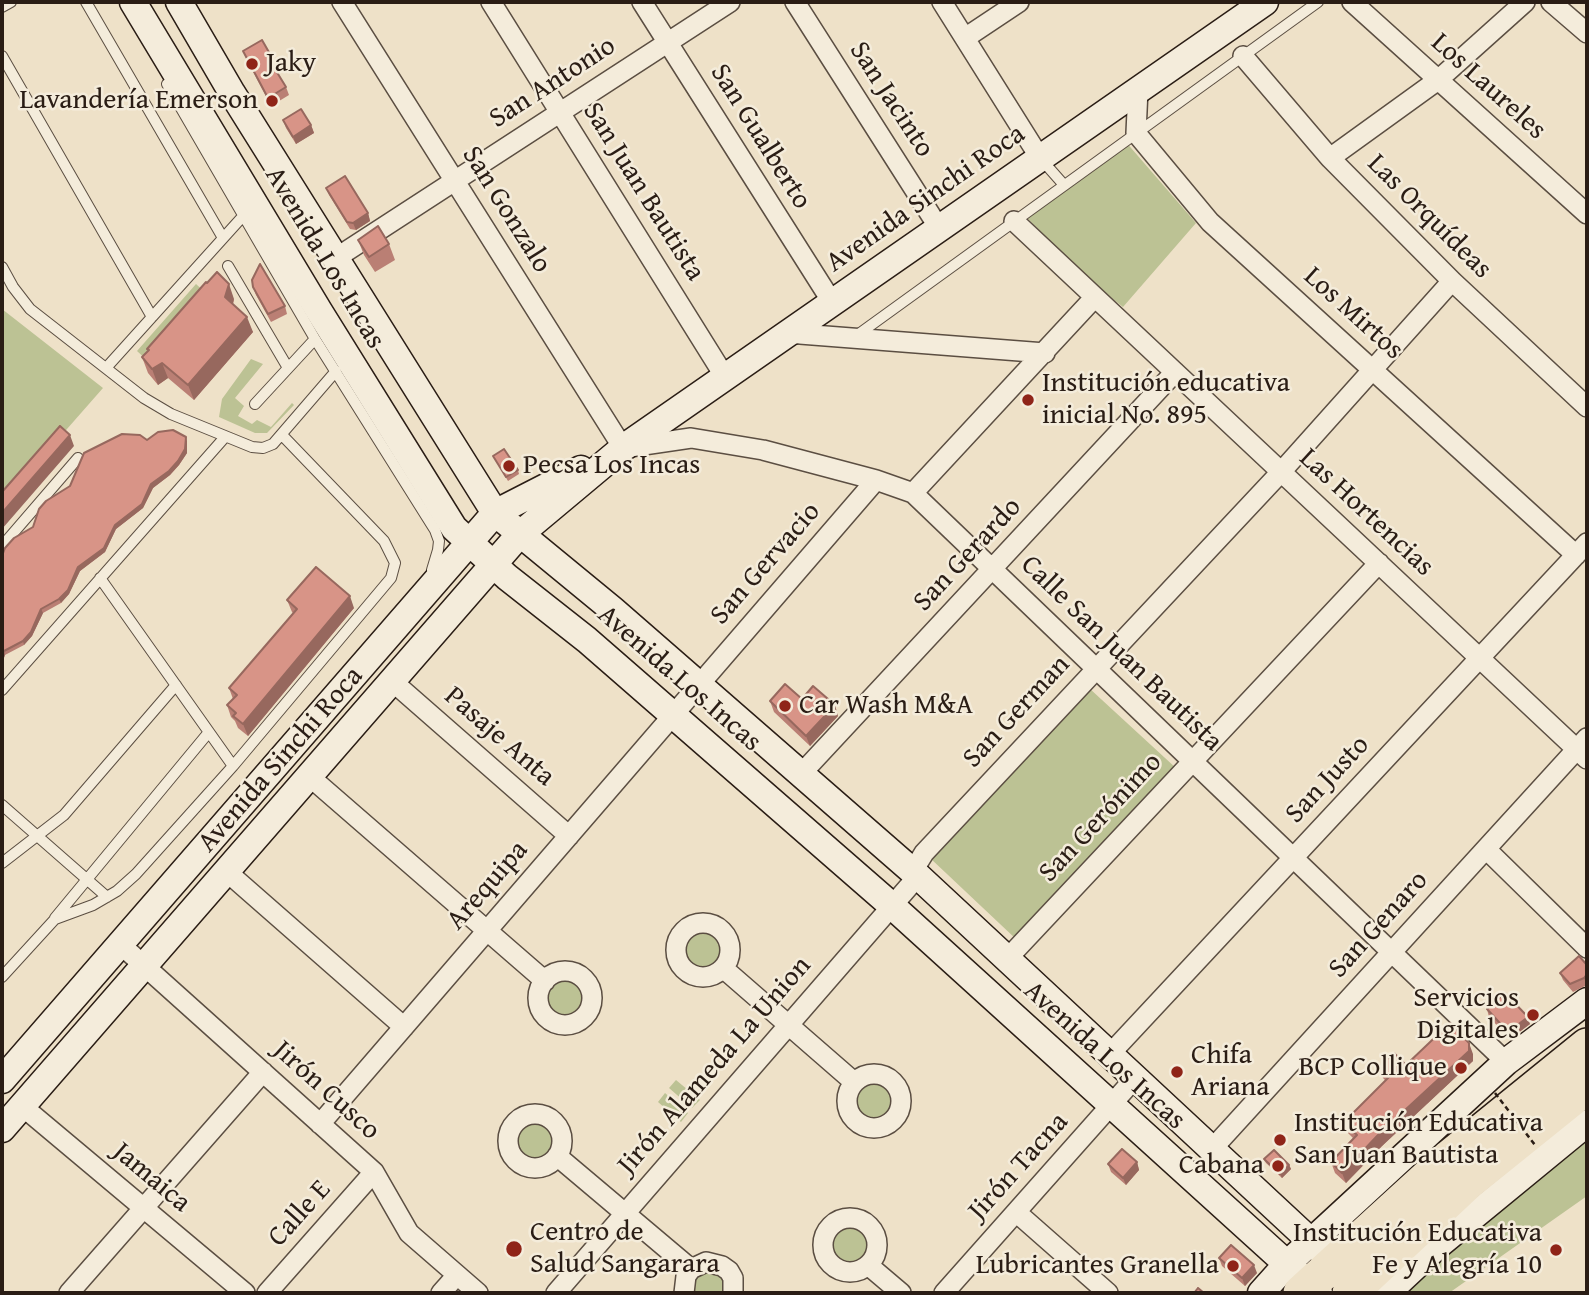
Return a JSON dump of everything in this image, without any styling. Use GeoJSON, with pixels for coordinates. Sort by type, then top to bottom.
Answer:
{"type":"FeatureCollection","features":[{"type":"Feature","properties":{"kind":"highway"},"geometry":{"type":"LineString","coordinates":[[1332,1281],[1450,1157],[1587,1046]]}},
{"type":"Feature","properties":{"kind":"highway"},"geometry":{"type":"LineString","coordinates":[[1332,1281],[1467,1183],[1587,1086]]}},
{"type":"Feature","properties":{"kind":"main road","name":"Avenida Los Incas"},"geometry":{"type":"LineString","coordinates":[[132,2],[319,311],[454,528],[469,544],[587,640],[891,905],[1111,1105],[1332,1281]]}},
{"type":"Feature","properties":{"kind":"main road","name":"Avenida Sinchi Roca"},"geometry":{"type":"LineString","coordinates":[[2,1129],[519,535],[623,448],[1265,2]]}},
{"type":"Feature","properties":{"kind":"main road","name":"Avenida Los Incas"},"geometry":{"type":"LineString","coordinates":[[188,5],[232,93],[495,513],[613,610],[915,874],[1212,1149],[1332,1281]]}},
{"type":"Feature","properties":{"kind":"main road"},"geometry":{"type":"LineString","coordinates":[[199,113],[232,93]]}},
{"type":"Feature","properties":{"kind":"main road","name":"Avenida Sinchi Roca"},"geometry":{"type":"LineString","coordinates":[[2,1080],[495,513],[623,448]]}},
{"type":"Feature","properties":{"kind":"main road"},"geometry":{"type":"LineString","coordinates":[[1332,1281],[1506,1062],[1587,1001]]}},
{"type":"Feature","properties":{"kind":"main road"},"geometry":{"type":"LineString","coordinates":[[1261,1293],[1332,1281],[1457,1229],[1587,1123]]}},
{"type":"Feature","properties":{"kind":"street","name":"San Gonzalo"},"geometry":{"type":"LineString","coordinates":[[342,2],[623,448]]}},
{"type":"Feature","properties":{"kind":"street","name":"San Juan Bautista"},"geometry":{"type":"LineString","coordinates":[[491,2],[725,377]]}},
{"type":"Feature","properties":{"kind":"street","name":"San Gualberto"},"geometry":{"type":"LineString","coordinates":[[642,2],[832,302]]}},
{"type":"Feature","properties":{"kind":"street","name":"San Antonio"},"geometry":{"type":"LineString","coordinates":[[336,258],[730,2]]}},
{"type":"Feature","properties":{"kind":"street","name":"San Jacinto"},"geometry":{"type":"LineString","coordinates":[[795,2],[939,228]]}},
{"type":"Feature","properties":{"kind":"street"},"geometry":{"type":"LineString","coordinates":[[942,2],[1040,158]]}},
{"type":"Feature","properties":{"kind":"street"},"geometry":{"type":"LineString","coordinates":[[965,38],[1019,2]]}},
{"type":"Feature","properties":{"kind":"street","name":"Los Laureles"},"geometry":{"type":"LineString","coordinates":[[1352,2],[1587,214]]}},
{"type":"Feature","properties":{"kind":"street"},"geometry":{"type":"LineString","coordinates":[[1331,158],[1438,80],[1525,2]]}},
{"type":"Feature","properties":{"kind":"street"},"geometry":{"type":"LineString","coordinates":[[1551,2],[1587,33]]}},
{"type":"Feature","properties":{"kind":"street","name":"Las Orquídeas"},"geometry":{"type":"LineString","coordinates":[[1243,56],[1331,158],[1452,281],[1587,407]]}},
{"type":"Feature","properties":{"kind":"street"},"geometry":{"type":"LineString","coordinates":[[1136,133],[1138,89]]}},
{"type":"Feature","properties":{"kind":"street","name":"Los Mirtos"},"geometry":{"type":"LineString","coordinates":[[1136,133],[1210,222],[1373,370],[1582,549]]}},
{"type":"Feature","properties":{"kind":"street","name":"Las Hortencias"},"geometry":{"type":"LineString","coordinates":[[1014,221],[1480,658],[1584,749]]}},
{"type":"Feature","properties":{"kind":"street","name":"San German"},"geometry":{"type":"LineString","coordinates":[[915,874],[924,853],[1281,472],[1452,281]]}},
{"type":"Feature","properties":{"kind":"street"},"geometry":{"type":"LineString","coordinates":[[913,493],[1095,297]]}},
{"type":"Feature","properties":{"kind":"street"},"geometry":{"type":"LineString","coordinates":[[787,334],[1045,353]]}},
{"type":"Feature","properties":{"kind":"street","name":"San Gerardo"},"geometry":{"type":"LineString","coordinates":[[801,774],[1175,372]]}},
{"type":"Feature","properties":{"kind":"street","name":"Calle San Juan Bautista"},"geometry":{"type":"LineString","coordinates":[[623,448],[691,438],[763,450],[876,480],[913,493],[1506,1062]]}},
{"type":"Feature","properties":{"kind":"street","name":"San Gervacio"},"geometry":{"type":"LineString","coordinates":[[699,685],[876,480]]}},
{"type":"Feature","properties":{"kind":"street","name":"San Justo"},"geometry":{"type":"LineString","coordinates":[[1110,1054],[1582,549]]}},
{"type":"Feature","properties":{"kind":"street","name":"San Gerónimo"},"geometry":{"type":"LineString","coordinates":[[1007,959],[1379,563]]}},
{"type":"Feature","properties":{"kind":"street","name":"Pasaje Anta"},"geometry":{"type":"LineString","coordinates":[[392,681],[569,836]]}},
{"type":"Feature","properties":{"kind":"street","name":"Arequipa"},"geometry":{"type":"LineString","coordinates":[[320,1124],[699,685]]}},
{"type":"Feature","properties":{"kind":"street","name":"San Genaro"},"geometry":{"type":"LineString","coordinates":[[1212,1149],[1486,849],[1584,749]]}},
{"type":"Feature","properties":{"kind":"street"},"geometry":{"type":"LineString","coordinates":[[309,776],[545,981]]}},
{"type":"Feature","properties":{"kind":"street"},"geometry":{"type":"LineString","coordinates":[[1486,849],[1587,948]]}},
{"type":"Feature","properties":{"kind":"street"},"geometry":{"type":"LineString","coordinates":[[226,871],[404,1027]]}},
{"type":"Feature","properties":{"kind":"street","name":"Jirón Alameda La Union"},"geometry":{"type":"LineString","coordinates":[[556,1293],[915,874]]}},
{"type":"Feature","properties":{"kind":"street","name":"Jirón Cusco"},"geometry":{"type":"LineString","coordinates":[[120,944],[374,1172],[409,1233],[478,1293]]}},
{"type":"Feature","properties":{"kind":"street"},"geometry":{"type":"LineString","coordinates":[[723,968],[854,1082]]}},
{"type":"Feature","properties":{"kind":"street"},"geometry":{"type":"LineString","coordinates":[[69,1293],[263,1072]]}},
{"type":"Feature","properties":{"kind":"street","name":"Jirón Tacna"},"geometry":{"type":"LineString","coordinates":[[944,1293],[1135,1078]]}},
{"type":"Feature","properties":{"kind":"street","name":"Jamaica"},"geometry":{"type":"LineString","coordinates":[[22,1106],[245,1293]]}},
{"type":"Feature","properties":{"kind":"street"},"geometry":{"type":"LineString","coordinates":[[558,1156],[691,1269]]}},
{"type":"Feature","properties":{"kind":"street","name":"Calle E"},"geometry":{"type":"LineString","coordinates":[[267,1293],[374,1172]]}},
{"type":"Feature","properties":{"kind":"street"},"geometry":{"type":"LineString","coordinates":[[1016,1212],[1108,1293]]}},
{"type":"Feature","properties":{"kind":"street"},"geometry":{"type":"LineString","coordinates":[[684,1293],[684,1284],[691,1269],[706,1262],[722,1266],[733,1278],[733,1293]]}},
{"type":"Feature","properties":{"kind":"street"},"geometry":{"type":"LineString","coordinates":[[868,1265],[901,1293]]}},
{"type":"Feature","properties":{"kind":"street"},"geometry":{"type":"LineString","coordinates":[[441,1293],[457,1275]]}},
{"type":"Feature","properties":{"kind":"lane"},"geometry":{"type":"LineString","coordinates":[[2,7],[11,2]]}},
{"type":"Feature","properties":{"kind":"lane"},"geometry":{"type":"LineString","coordinates":[[86,2],[223,237]]}},
{"type":"Feature","properties":{"kind":"lane"},"geometry":{"type":"LineString","coordinates":[[852,338],[1318,2]]}},
{"type":"Feature","properties":{"kind":"lane"},"geometry":{"type":"LineString","coordinates":[[2,56],[152,317]]}},
{"type":"Feature","properties":{"kind":"lane"},"geometry":{"type":"LineString","coordinates":[[161,74],[315,339],[435,530],[439,541],[437,559],[431,572],[184,853]]}},
{"type":"Feature","properties":{"kind":"lane"},"geometry":{"type":"LineString","coordinates":[[1040,158],[1064,185]]}},
{"type":"Feature","properties":{"kind":"lane"},"geometry":{"type":"LineString","coordinates":[[106,368],[244,215]]}},
{"type":"Feature","properties":{"kind":"lane"},"geometry":{"type":"LineString","coordinates":[[228,266],[288,368]]}},
{"type":"Feature","properties":{"kind":"lane"},"geometry":{"type":"LineString","coordinates":[[2,267],[30,309],[158,407],[252,447],[263,448],[273,444],[336,371]]}},
{"type":"Feature","properties":{"kind":"lane"},"geometry":{"type":"LineString","coordinates":[[255,404],[315,339]]}},
{"type":"Feature","properties":{"kind":"lane"},"geometry":{"type":"LineString","coordinates":[[55,919],[93,905],[136,874],[233,766],[386,586],[394,571],[392,554],[384,541],[282,435]]}},
{"type":"Feature","properties":{"kind":"lane"},"geometry":{"type":"LineString","coordinates":[[2,690],[225,437]]}},
{"type":"Feature","properties":{"kind":"lane"},"geometry":{"type":"LineString","coordinates":[[2,546],[78,458]]}},
{"type":"Feature","properties":{"kind":"lane"},"geometry":{"type":"LineString","coordinates":[[100,578],[233,766]]}},
{"type":"Feature","properties":{"kind":"lane"},"geometry":{"type":"LineString","coordinates":[[2,863],[64,815],[176,685]]}},
{"type":"Feature","properties":{"kind":"lane"},"geometry":{"type":"LineString","coordinates":[[2,977],[55,919],[209,732]]}},
{"type":"Feature","properties":{"kind":"lane"},"geometry":{"type":"LineString","coordinates":[[2,805],[107,897]]}},
{"type":"Feature","properties":{"kind":"path"},"geometry":{"type":"LineString","coordinates":[[1495,1093],[1535,1144]]}},
{"type":"Feature","properties":{"kind":"green space"},"geometry":{"type":"Polygon","coordinates":[[[1125,141],[1196,223],[1123,307],[1095,285],[1024,215],[1125,141]]]}},
{"type":"Feature","properties":{"kind":"green space"},"geometry":{"type":"Polygon","coordinates":[[[196,284],[209,296],[150,363],[137,351],[196,284]]]}},
{"type":"Feature","properties":{"kind":"green space"},"geometry":{"type":"Polygon","coordinates":[[[2,309],[103,388],[2,503],[2,309]]]}},
{"type":"Feature","properties":{"kind":"green space"},"geometry":{"type":"Polygon","coordinates":[[[251,359],[263,364],[235,398],[244,406],[238,416],[252,424],[257,420],[271,427],[292,403],[294,405],[267,433],[255,433],[219,417],[222,399],[251,359]]]}},
{"type":"Feature","properties":{"kind":"green space"},"geometry":{"type":"Polygon","coordinates":[[[1089,688],[1177,769],[1017,940],[930,858],[1089,688]]]}},
{"type":"Feature","properties":{"kind":"green space"},"geometry":{"type":"Polygon","coordinates":[[[704,928],[719,934],[725,949],[719,964],[704,970],[689,964],[683,949],[689,934],[704,928]]]}},
{"type":"Feature","properties":{"kind":"green space"},"geometry":{"type":"Polygon","coordinates":[[[565,977],[574,978],[581,983],[586,990],[586,1008],[581,1015],[574,1020],[565,1021],[556,1020],[549,1015],[544,1008],[543,999],[544,990],[549,983],[556,978],[565,977]]]}},
{"type":"Feature","properties":{"kind":"green space"},"geometry":{"type":"Polygon","coordinates":[[[676,1080],[700,1100],[692,1108],[669,1088],[676,1080]]]}},
{"type":"Feature","properties":{"kind":"green space"},"geometry":{"type":"Polygon","coordinates":[[[874,1080],[889,1086],[895,1101],[889,1116],[874,1122],[859,1116],[853,1101],[859,1086],[874,1080]]]}},
{"type":"Feature","properties":{"kind":"green space"},"geometry":{"type":"Polygon","coordinates":[[[665,1093],[688,1113],[681,1122],[658,1102],[665,1093]]]}},
{"type":"Feature","properties":{"kind":"green space"},"geometry":{"type":"Polygon","coordinates":[[[536,1119],[551,1125],[557,1140],[551,1155],[536,1161],[521,1155],[515,1140],[521,1125],[536,1119]]]}},
{"type":"Feature","properties":{"kind":"green space"},"geometry":{"type":"Polygon","coordinates":[[[1582,1138],[1587,1145],[1587,1196],[1449,1293],[1405,1291],[1582,1138]]]}},
{"type":"Feature","properties":{"kind":"green space"},"geometry":{"type":"Polygon","coordinates":[[[850,1224],[858,1225],[864,1230],[869,1236],[869,1252],[864,1258],[858,1263],[850,1264],[842,1263],[836,1258],[831,1252],[830,1244],[831,1236],[836,1230],[842,1225],[850,1224]]]}},
{"type":"Feature","properties":{"kind":"green space"},"geometry":{"type":"Polygon","coordinates":[[[703,1269],[722,1273],[728,1293],[691,1293],[690,1283],[703,1269]]]}},
{"type":"Feature","properties":{"kind":"building"},"geometry":{"type":"Polygon","coordinates":[[[262,40],[270,54],[267,56],[286,87],[268,98],[243,51],[262,40]]]}},
{"type":"Feature","properties":{"kind":"building"},"geometry":{"type":"Polygon","coordinates":[[[301,109],[311,125],[293,137],[283,120],[301,109]]]}},
{"type":"Feature","properties":{"kind":"building"},"geometry":{"type":"Polygon","coordinates":[[[345,176],[368,213],[353,223],[347,222],[326,188],[345,176]]]}},
{"type":"Feature","properties":{"kind":"building"},"geometry":{"type":"Polygon","coordinates":[[[378,226],[389,244],[369,257],[358,240],[378,226]]]}},
{"type":"Feature","properties":{"kind":"building"},"geometry":{"type":"Polygon","coordinates":[[[260,264],[285,306],[268,314],[253,287],[252,280],[260,264]]]}},
{"type":"Feature","properties":{"kind":"building"},"geometry":{"type":"Polygon","coordinates":[[[217,272],[229,284],[225,297],[247,317],[188,385],[162,363],[152,369],[142,357],[149,350],[147,349],[217,272]]]}},
{"type":"Feature","properties":{"kind":"building"},"geometry":{"type":"Polygon","coordinates":[[[60,426],[70,435],[2,513],[2,492],[60,426]]]}},
{"type":"Feature","properties":{"kind":"building"},"geometry":{"type":"Polygon","coordinates":[[[173,430],[186,437],[185,449],[178,461],[151,484],[142,504],[115,525],[104,548],[78,567],[68,590],[59,599],[41,609],[31,632],[23,641],[4,651],[2,656],[2,556],[5,548],[14,538],[33,527],[39,509],[46,501],[70,486],[84,453],[122,434],[140,435],[147,440],[158,432],[173,430]]]}},
{"type":"Feature","properties":{"kind":"building"},"geometry":{"type":"Polygon","coordinates":[[[504,449],[518,470],[506,477],[493,456],[504,449]]]}},
{"type":"Feature","properties":{"kind":"building"},"geometry":{"type":"Polygon","coordinates":[[[316,567],[350,596],[243,724],[233,716],[236,713],[227,705],[237,695],[229,688],[297,609],[287,600],[316,567]]]}},
{"type":"Feature","properties":{"kind":"building"},"geometry":{"type":"Polygon","coordinates":[[[785,684],[802,699],[813,686],[835,705],[806,736],[770,701],[785,684]]]}},
{"type":"Feature","properties":{"kind":"building"},"geometry":{"type":"Polygon","coordinates":[[[1579,956],[1587,965],[1587,974],[1570,984],[1560,973],[1579,956]]]}},
{"type":"Feature","properties":{"kind":"building"},"geometry":{"type":"Polygon","coordinates":[[[1505,993],[1528,1017],[1508,1032],[1487,1009],[1505,993]]]}},
{"type":"Feature","properties":{"kind":"building"},"geometry":{"type":"Polygon","coordinates":[[[1450,1023],[1469,1043],[1469,1051],[1378,1135],[1342,1173],[1331,1162],[1357,1135],[1344,1122],[1389,1077],[1379,1067],[1394,1053],[1406,1065],[1450,1023]]]}},
{"type":"Feature","properties":{"kind":"building"},"geometry":{"type":"Polygon","coordinates":[[[1122,1149],[1137,1162],[1123,1178],[1108,1164],[1122,1149]]]}},
{"type":"Feature","properties":{"kind":"building","name":"Cabana"},"geometry":{"type":"Polygon","coordinates":[[[1274,1150],[1289,1165],[1280,1174],[1264,1159],[1274,1150]]]}},
{"type":"Feature","properties":{"kind":"building"},"geometry":{"type":"Polygon","coordinates":[[[1231,1245],[1254,1265],[1242,1278],[1219,1258],[1231,1245]]]}},
{"type":"Feature","properties":{"kind":"place","name":"Jaky"},"geometry":{"type":"Point","coordinates":[252,64]}},
{"type":"Feature","properties":{"kind":"place","name":"Lavandería Emerson"},"geometry":{"type":"Point","coordinates":[272,101]}},
{"type":"Feature","properties":{"kind":"place","name":"Institución educativa inicial No. 895"},"geometry":{"type":"Point","coordinates":[1028,400]}},
{"type":"Feature","properties":{"kind":"place","name":"Pecsa Los Incas"},"geometry":{"type":"Point","coordinates":[509,466]}},
{"type":"Feature","properties":{"kind":"place","name":"Car Wash M&A"},"geometry":{"type":"Point","coordinates":[785,706]}},
{"type":"Feature","properties":{"kind":"place","name":"Servicios Digitales"},"geometry":{"type":"Point","coordinates":[1533,1015]}},
{"type":"Feature","properties":{"kind":"place","name":"BCP Collique"},"geometry":{"type":"Point","coordinates":[1461,1068]}},
{"type":"Feature","properties":{"kind":"place","name":"Chifa Ariana"},"geometry":{"type":"Point","coordinates":[1177,1072]}},
{"type":"Feature","properties":{"kind":"place","name":"Institución Educativa San Juan Bautista"},"geometry":{"type":"Point","coordinates":[1280,1140]}},
{"type":"Feature","properties":{"kind":"place","name":"Cabana"},"geometry":{"type":"Point","coordinates":[1278,1166]}},
{"type":"Feature","properties":{"kind":"place","name":"Centro de Salud Sangarara"},"geometry":{"type":"Point","coordinates":[514,1249]}},
{"type":"Feature","properties":{"kind":"place","name":"Institución Educativa Fe y Alegría 10"},"geometry":{"type":"Point","coordinates":[1556,1250]}},
{"type":"Feature","properties":{"kind":"place","name":"Lubricantes Granella"},"geometry":{"type":"Point","coordinates":[1233,1266]}}]}
